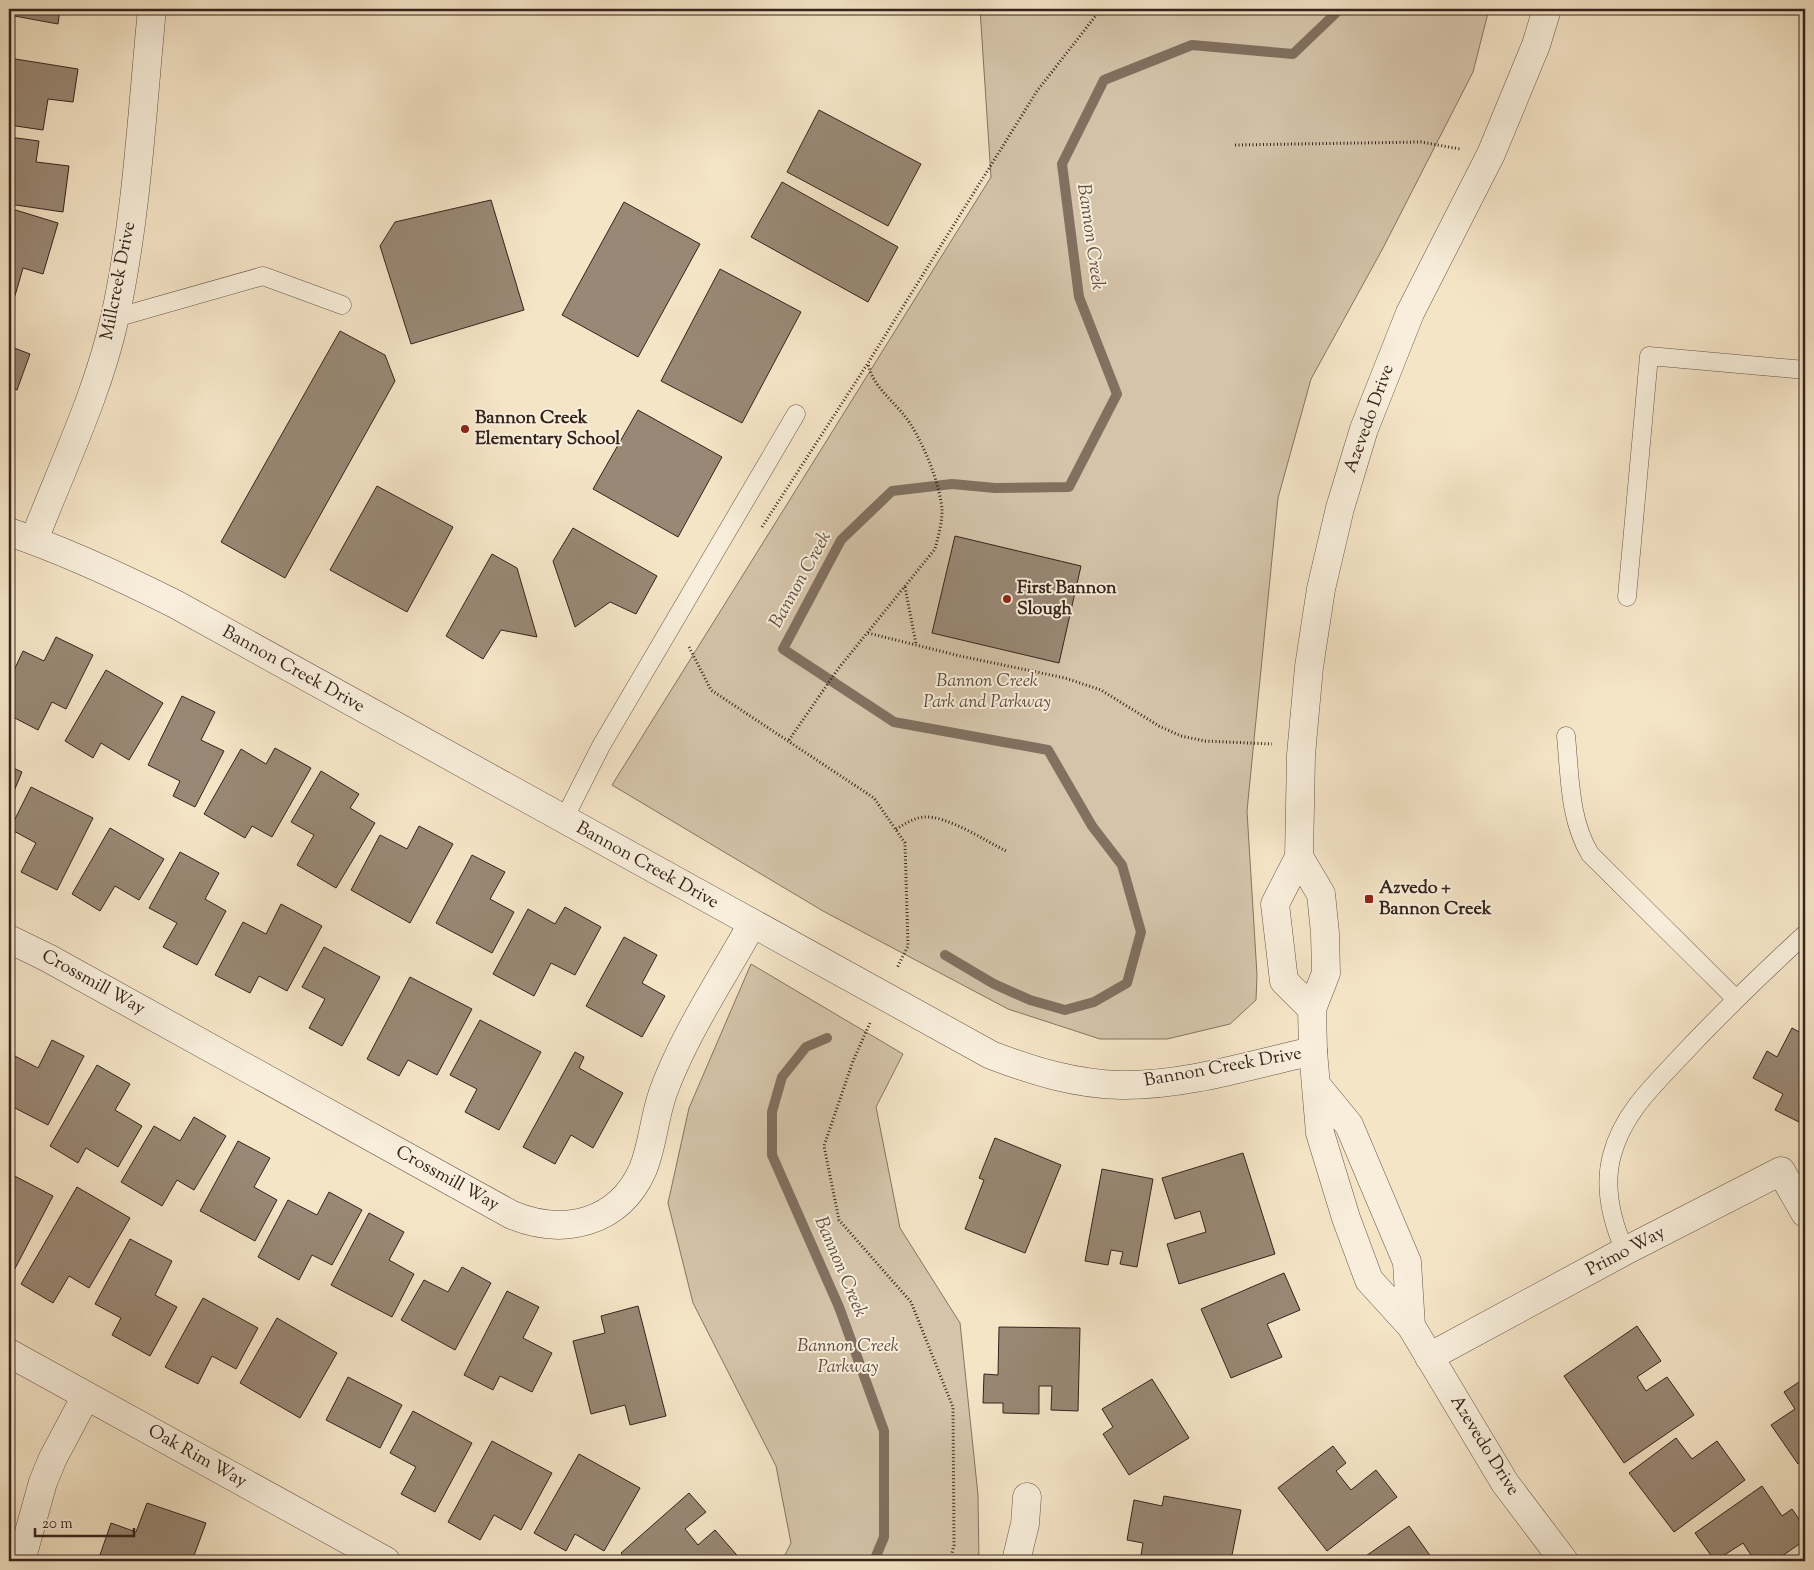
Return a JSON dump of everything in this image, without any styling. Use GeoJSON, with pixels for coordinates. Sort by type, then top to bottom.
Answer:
{"type":"FeatureCollection","features":[{"type":"Feature","properties":{"kind":"street","name":"Millcreek Drive"},"geometry":{"type":"LineString","coordinates":[[21,536],[94,386],[115,318],[128,248],[152,9]]}},
{"type":"Feature","properties":{"kind":"street","name":"Azevedo Drive"},"geometry":{"type":"LineString","coordinates":[[1312,1009],[1284,981],[1275,904],[1299,857],[1302,746],[1309,667],[1321,589],[1340,508],[1364,429],[1410,313],[1491,154],[1536,45],[1547,9]]}},
{"type":"Feature","properties":{"kind":"street","name":"Bannon Creek Drive"},"geometry":{"type":"LineString","coordinates":[[21,536],[136,584],[174,604],[991,1055],[1032,1070],[1077,1081],[1121,1085],[1166,1082],[1313,1051]]}},
{"type":"Feature","properties":{"kind":"street","name":"Azevedo Drive"},"geometry":{"type":"LineString","coordinates":[[1299,857],[1321,894],[1324,933],[1326,973],[1312,1009],[1313,1051],[1320,1133],[1346,1218],[1369,1280],[1411,1326],[1505,1483],[1564,1561]]}},
{"type":"Feature","properties":{"kind":"street","name":"Crossmill Way"},"geometry":{"type":"LineString","coordinates":[[9,939],[48,958],[512,1215],[533,1223],[576,1224],[598,1217],[617,1204],[632,1188],[643,1168],[661,1097],[678,1055],[752,924]]}},
{"type":"Feature","properties":{"kind":"street","name":"Azevedo Drive"},"geometry":{"type":"LineString","coordinates":[[1317,1086],[1349,1125],[1407,1262],[1411,1326]]}},
{"type":"Feature","properties":{"kind":"street","name":"Primo Way"},"geometry":{"type":"LineString","coordinates":[[1429,1357],[1625,1251],[1781,1171],[1805,1213]]}},
{"type":"Feature","properties":{"kind":"street","name":"Oak Rim Way"},"geometry":{"type":"LineString","coordinates":[[9,1353],[386,1561]]}},
{"type":"Feature","properties":{"kind":"street"},"geometry":{"type":"LineString","coordinates":[[22,1561],[53,1458],[86,1396]]}},
{"type":"Feature","properties":{"kind":"street"},"geometry":{"type":"LineString","coordinates":[[1016,1561],[1025,1524],[1027,1497]]}},
{"type":"Feature","properties":{"kind":"lane"},"geometry":{"type":"LineString","coordinates":[[115,318],[262,276],[342,305]]}},
{"type":"Feature","properties":{"kind":"lane"},"geometry":{"type":"LineString","coordinates":[[1627,597],[1649,356],[1805,370]]}},
{"type":"Feature","properties":{"kind":"lane"},"geometry":{"type":"LineString","coordinates":[[564,819],[601,746],[796,414]]}},
{"type":"Feature","properties":{"kind":"lane"},"geometry":{"type":"LineString","coordinates":[[1566,736],[1575,820],[1580,838],[1590,854],[1735,998]]}},
{"type":"Feature","properties":{"kind":"lane"},"geometry":{"type":"LineString","coordinates":[[1625,1251],[1615,1229],[1608,1193],[1612,1156],[1625,1122],[1639,1101],[1735,998],[1805,934]]}},
{"type":"Feature","properties":{"kind":"path"},"geometry":{"type":"LineString","coordinates":[[761,529],[868,363],[1037,91],[1101,9]]}},
{"type":"Feature","properties":{"kind":"path"},"geometry":{"type":"LineString","coordinates":[[1235,145],[1421,142],[1491,154]]}},
{"type":"Feature","properties":{"kind":"path"},"geometry":{"type":"LineString","coordinates":[[789,740],[838,669],[935,549],[942,511],[931,469],[918,437],[906,417],[870,376],[868,363]]}},
{"type":"Feature","properties":{"kind":"path"},"geometry":{"type":"LineString","coordinates":[[905,587],[916,644]]}},
{"type":"Feature","properties":{"kind":"path"},"geometry":{"type":"LineString","coordinates":[[868,633],[960,656],[1056,676],[1100,690],[1159,726],[1182,736],[1205,741],[1302,746]]}},
{"type":"Feature","properties":{"kind":"path"},"geometry":{"type":"LineString","coordinates":[[694,638],[689,646],[711,690],[874,798],[905,843],[908,946],[853,1060],[824,1146],[839,1220],[911,1302],[953,1407],[954,1545],[950,1561]]}},
{"type":"Feature","properties":{"kind":"path"},"geometry":{"type":"LineString","coordinates":[[896,829],[913,819],[926,816],[940,819],[1006,851]]}},
{"type":"Feature","properties":{"kind":"green space","name":"Bannon Creek Park and Parkway"},"geometry":{"type":"Polygon","coordinates":[[[980,9],[1489,9],[1473,72],[1383,248],[1311,379],[1278,498],[1247,811],[1257,975],[1256,1000],[1230,1024],[1167,1039],[1100,1039],[1008,1009],[823,911],[612,785],[991,177],[980,9]]]}},
{"type":"Feature","properties":{"kind":"green space","name":"Bannon Creek Parkway"},"geometry":{"type":"Polygon","coordinates":[[[751,964],[903,1054],[876,1107],[900,1228],[960,1323],[978,1495],[979,1561],[782,1561],[791,1543],[776,1466],[693,1303],[668,1203],[689,1108],[751,964]]]}},
{"type":"Feature","properties":{"kind":"building"},"geometry":{"type":"Polygon","coordinates":[[[9,9],[60,9],[58,24],[9,15],[9,9]]]}},
{"type":"Feature","properties":{"kind":"building"},"geometry":{"type":"Polygon","coordinates":[[[9,58],[78,69],[73,102],[48,99],[43,130],[9,125],[9,58]]]}},
{"type":"Feature","properties":{"kind":"building"},"geometry":{"type":"Polygon","coordinates":[[[819,110],[921,164],[888,226],[787,172],[819,110]]]}},
{"type":"Feature","properties":{"kind":"building"},"geometry":{"type":"Polygon","coordinates":[[[9,137],[39,141],[36,162],[69,166],[63,212],[9,204],[9,137]]]}},
{"type":"Feature","properties":{"kind":"building"},"geometry":{"type":"Polygon","coordinates":[[[782,182],[898,247],[868,302],[751,237],[782,182]]]}},
{"type":"Feature","properties":{"kind":"building"},"geometry":{"type":"Polygon","coordinates":[[[491,200],[524,310],[411,344],[380,246],[395,222],[491,200]]]}},
{"type":"Feature","properties":{"kind":"building"},"geometry":{"type":"Polygon","coordinates":[[[624,202],[700,244],[638,357],[562,315],[624,202]]]}},
{"type":"Feature","properties":{"kind":"building"},"geometry":{"type":"Polygon","coordinates":[[[9,208],[58,223],[43,274],[23,268],[14,299],[9,297],[9,208]]]}},
{"type":"Feature","properties":{"kind":"building"},"geometry":{"type":"Polygon","coordinates":[[[720,269],[801,312],[742,423],[661,381],[720,269]]]}},
{"type":"Feature","properties":{"kind":"building"},"geometry":{"type":"Polygon","coordinates":[[[340,331],[385,355],[395,381],[285,578],[221,542],[340,331]]]}},
{"type":"Feature","properties":{"kind":"building"},"geometry":{"type":"Polygon","coordinates":[[[9,346],[30,354],[17,390],[9,387],[9,346]]]}},
{"type":"Feature","properties":{"kind":"building"},"geometry":{"type":"Polygon","coordinates":[[[638,410],[722,457],[678,537],[593,489],[638,410]]]}},
{"type":"Feature","properties":{"kind":"building"},"geometry":{"type":"Polygon","coordinates":[[[377,486],[453,527],[407,612],[330,570],[377,486]]]}},
{"type":"Feature","properties":{"kind":"building"},"geometry":{"type":"Polygon","coordinates":[[[573,528],[657,576],[636,614],[610,602],[575,627],[553,561],[573,528]]]}},
{"type":"Feature","properties":{"kind":"building","name":"First Bannon Slough"},"geometry":{"type":"Polygon","coordinates":[[[955,536],[1081,566],[1059,663],[932,633],[955,536]]]}},
{"type":"Feature","properties":{"kind":"building"},"geometry":{"type":"Polygon","coordinates":[[[492,554],[517,568],[537,637],[501,630],[483,659],[446,636],[492,554]]]}},
{"type":"Feature","properties":{"kind":"building"},"geometry":{"type":"Polygon","coordinates":[[[56,637],[93,655],[66,709],[52,702],[38,730],[9,715],[9,681],[23,651],[44,661],[56,637]]]}},
{"type":"Feature","properties":{"kind":"building"},"geometry":{"type":"Polygon","coordinates":[[[106,670],[163,703],[129,760],[101,743],[93,758],[65,741],[106,670]]]}},
{"type":"Feature","properties":{"kind":"building"},"geometry":{"type":"Polygon","coordinates":[[[182,696],[215,712],[201,740],[224,751],[195,807],[173,796],[180,781],[148,765],[182,696]]]}},
{"type":"Feature","properties":{"kind":"building"},"geometry":{"type":"Polygon","coordinates":[[[275,748],[311,768],[272,837],[252,826],[245,838],[204,814],[241,749],[266,764],[275,748]]]}},
{"type":"Feature","properties":{"kind":"building"},"geometry":{"type":"Polygon","coordinates":[[[9,766],[22,772],[9,803],[9,766]]]}},
{"type":"Feature","properties":{"kind":"building"},"geometry":{"type":"Polygon","coordinates":[[[321,771],[359,794],[350,808],[375,823],[336,888],[297,865],[314,835],[291,822],[321,771]]]}},
{"type":"Feature","properties":{"kind":"building"},"geometry":{"type":"Polygon","coordinates":[[[31,787],[93,818],[57,890],[21,872],[36,843],[10,829],[31,787]]]}},
{"type":"Feature","properties":{"kind":"building"},"geometry":{"type":"Polygon","coordinates":[[[419,826],[453,844],[410,923],[351,890],[380,835],[407,849],[419,826]]]}},
{"type":"Feature","properties":{"kind":"building"},"geometry":{"type":"Polygon","coordinates":[[[110,828],[164,859],[139,900],[115,886],[100,911],[72,894],[110,828]]]}},
{"type":"Feature","properties":{"kind":"building"},"geometry":{"type":"Polygon","coordinates":[[[180,852],[219,873],[205,899],[226,911],[197,965],[163,947],[177,923],[149,908],[180,852]]]}},
{"type":"Feature","properties":{"kind":"building"},"geometry":{"type":"Polygon","coordinates":[[[472,855],[505,872],[490,899],[514,912],[492,953],[436,923],[472,855]]]}},
{"type":"Feature","properties":{"kind":"building"},"geometry":{"type":"Polygon","coordinates":[[[281,904],[322,926],[287,991],[259,976],[250,993],[215,975],[243,922],[266,934],[281,904]]]}},
{"type":"Feature","properties":{"kind":"building"},"geometry":{"type":"Polygon","coordinates":[[[565,907],[601,927],[575,975],[551,963],[534,996],[493,974],[528,909],[555,924],[565,907]]]}},
{"type":"Feature","properties":{"kind":"building"},"geometry":{"type":"Polygon","coordinates":[[[624,937],[657,955],[642,983],[665,996],[642,1037],[586,1006],[624,937]]]}},
{"type":"Feature","properties":{"kind":"building"},"geometry":{"type":"Polygon","coordinates":[[[324,947],[380,977],[342,1046],[309,1028],[325,999],[302,987],[324,947]]]}},
{"type":"Feature","properties":{"kind":"building"},"geometry":{"type":"Polygon","coordinates":[[[410,977],[472,1009],[437,1075],[408,1060],[399,1076],[367,1059],[410,977]]]}},
{"type":"Feature","properties":{"kind":"building"},"geometry":{"type":"Polygon","coordinates":[[[480,1020],[541,1052],[499,1130],[465,1112],[477,1089],[450,1075],[480,1020]]]}},
{"type":"Feature","properties":{"kind":"building"},"geometry":{"type":"Polygon","coordinates":[[[1792,1028],[1805,1035],[1805,1125],[1775,1110],[1783,1094],[1753,1078],[1767,1051],[1777,1057],[1792,1028]]]}},
{"type":"Feature","properties":{"kind":"building"},"geometry":{"type":"Polygon","coordinates":[[[52,1040],[84,1056],[48,1125],[9,1105],[9,1062],[13,1055],[38,1068],[52,1040]]]}},
{"type":"Feature","properties":{"kind":"building"},"geometry":{"type":"Polygon","coordinates":[[[575,1052],[584,1057],[579,1068],[623,1093],[593,1148],[571,1135],[555,1164],[523,1147],[575,1052]]]}},
{"type":"Feature","properties":{"kind":"building"},"geometry":{"type":"Polygon","coordinates":[[[97,1065],[130,1084],[115,1110],[142,1126],[118,1167],[86,1148],[78,1163],[50,1146],[97,1065]]]}},
{"type":"Feature","properties":{"kind":"building"},"geometry":{"type":"Polygon","coordinates":[[[194,1117],[226,1136],[194,1190],[177,1180],[162,1206],[121,1182],[154,1126],[180,1141],[194,1117]]]}},
{"type":"Feature","properties":{"kind":"building"},"geometry":{"type":"Polygon","coordinates":[[[995,1138],[1061,1165],[1025,1253],[965,1229],[984,1180],[979,1178],[995,1138]]]}},
{"type":"Feature","properties":{"kind":"building"},"geometry":{"type":"Polygon","coordinates":[[[238,1141],[270,1158],[254,1187],[277,1200],[255,1241],[200,1211],[238,1141]]]}},
{"type":"Feature","properties":{"kind":"building"},"geometry":{"type":"Polygon","coordinates":[[[1243,1153],[1275,1254],[1179,1284],[1167,1244],[1206,1232],[1200,1211],[1175,1219],[1162,1178],[1243,1153]]]}},
{"type":"Feature","properties":{"kind":"building"},"geometry":{"type":"Polygon","coordinates":[[[1102,1169],[1153,1179],[1137,1267],[1120,1264],[1123,1252],[1111,1250],[1108,1265],[1085,1261],[1102,1169]]]}},
{"type":"Feature","properties":{"kind":"building"},"geometry":{"type":"Polygon","coordinates":[[[9,1173],[53,1196],[9,1280],[9,1173]]]}},
{"type":"Feature","properties":{"kind":"building"},"geometry":{"type":"Polygon","coordinates":[[[77,1187],[130,1218],[89,1288],[69,1276],[53,1303],[21,1284],[77,1187]]]}},
{"type":"Feature","properties":{"kind":"building"},"geometry":{"type":"Polygon","coordinates":[[[329,1192],[362,1210],[332,1265],[312,1255],[299,1280],[258,1257],[288,1200],[317,1215],[329,1192]]]}},
{"type":"Feature","properties":{"kind":"building"},"geometry":{"type":"Polygon","coordinates":[[[369,1213],[404,1232],[389,1260],[414,1274],[392,1317],[331,1285],[369,1213]]]}},
{"type":"Feature","properties":{"kind":"building"},"geometry":{"type":"Polygon","coordinates":[[[130,1239],[172,1261],[155,1295],[177,1307],[150,1356],[112,1335],[121,1318],[95,1304],[130,1239]]]}},
{"type":"Feature","properties":{"kind":"building"},"geometry":{"type":"Polygon","coordinates":[[[462,1267],[491,1283],[455,1350],[401,1320],[424,1280],[448,1292],[462,1267]]]}},
{"type":"Feature","properties":{"kind":"building"},"geometry":{"type":"Polygon","coordinates":[[[1284,1273],[1300,1310],[1267,1324],[1282,1357],[1231,1378],[1201,1309],[1284,1273]]]}},
{"type":"Feature","properties":{"kind":"building"},"geometry":{"type":"Polygon","coordinates":[[[507,1291],[539,1307],[523,1338],[552,1353],[532,1392],[500,1376],[493,1390],[464,1375],[507,1291]]]}},
{"type":"Feature","properties":{"kind":"building"},"geometry":{"type":"Polygon","coordinates":[[[203,1298],[258,1328],[236,1369],[212,1356],[198,1384],[165,1367],[203,1298]]]}},
{"type":"Feature","properties":{"kind":"building"},"geometry":{"type":"Polygon","coordinates":[[[638,1306],[666,1416],[630,1425],[625,1405],[591,1414],[573,1341],[605,1333],[601,1316],[638,1306]]]}},
{"type":"Feature","properties":{"kind":"building"},"geometry":{"type":"Polygon","coordinates":[[[277,1318],[337,1353],[300,1418],[240,1383],[277,1318]]]}},
{"type":"Feature","properties":{"kind":"building"},"geometry":{"type":"Polygon","coordinates":[[[1637,1326],[1661,1361],[1637,1377],[1646,1391],[1667,1377],[1694,1415],[1624,1463],[1564,1376],[1637,1326]]]}},
{"type":"Feature","properties":{"kind":"building"},"geometry":{"type":"Polygon","coordinates":[[[999,1327],[1080,1328],[1078,1411],[1051,1410],[1052,1386],[1039,1386],[1039,1414],[1003,1413],[1003,1403],[983,1403],[984,1374],[998,1375],[999,1327]]]}},
{"type":"Feature","properties":{"kind":"building"},"geometry":{"type":"Polygon","coordinates":[[[348,1377],[402,1405],[380,1448],[326,1420],[348,1377]]]}},
{"type":"Feature","properties":{"kind":"building"},"geometry":{"type":"Polygon","coordinates":[[[1805,1378],[1805,1460],[1798,1464],[1771,1425],[1795,1409],[1784,1392],[1805,1378]]]}},
{"type":"Feature","properties":{"kind":"building"},"geometry":{"type":"Polygon","coordinates":[[[1152,1379],[1189,1438],[1129,1475],[1103,1434],[1113,1427],[1102,1409],[1152,1379]]]}},
{"type":"Feature","properties":{"kind":"building"},"geometry":{"type":"Polygon","coordinates":[[[413,1411],[472,1443],[435,1512],[401,1494],[416,1467],[390,1453],[413,1411]]]}},
{"type":"Feature","properties":{"kind":"building"},"geometry":{"type":"Polygon","coordinates":[[[1676,1438],[1692,1459],[1717,1441],[1745,1480],[1674,1532],[1629,1473],[1676,1438]]]}},
{"type":"Feature","properties":{"kind":"building"},"geometry":{"type":"Polygon","coordinates":[[[492,1441],[552,1473],[521,1530],[494,1515],[480,1540],[448,1522],[492,1441]]]}},
{"type":"Feature","properties":{"kind":"building"},"geometry":{"type":"Polygon","coordinates":[[[1333,1446],[1346,1463],[1336,1471],[1351,1490],[1376,1470],[1397,1497],[1327,1551],[1278,1488],[1333,1446]]]}},
{"type":"Feature","properties":{"kind":"building"},"geometry":{"type":"Polygon","coordinates":[[[579,1454],[640,1488],[604,1551],[575,1534],[566,1551],[534,1533],[579,1454]]]}},
{"type":"Feature","properties":{"kind":"building"},"geometry":{"type":"Polygon","coordinates":[[[1762,1486],[1782,1516],[1792,1509],[1805,1528],[1805,1540],[1775,1561],[1755,1561],[1743,1543],[1715,1561],[1695,1533],[1762,1486]]]}},
{"type":"Feature","properties":{"kind":"building"},"geometry":{"type":"Polygon","coordinates":[[[689,1493],[706,1512],[685,1529],[698,1545],[715,1530],[742,1561],[628,1561],[621,1553],[689,1493]]]}},
{"type":"Feature","properties":{"kind":"building"},"geometry":{"type":"Polygon","coordinates":[[[1164,1496],[1241,1510],[1231,1560],[1216,1558],[1215,1561],[1140,1561],[1143,1543],[1127,1540],[1134,1500],[1162,1506],[1164,1496]]]}},
{"type":"Feature","properties":{"kind":"building"},"geometry":{"type":"Polygon","coordinates":[[[147,1503],[206,1523],[192,1561],[118,1561],[100,1555],[111,1523],[136,1532],[147,1503]]]}},
{"type":"Feature","properties":{"kind":"building"},"geometry":{"type":"Polygon","coordinates":[[[1409,1526],[1434,1561],[1360,1560],[1409,1526]]]}},
{"type":"Feature","properties":{"kind":"waterway","name":"Bannon Creek"},"geometry":{"type":"LineString","coordinates":[[945,955],[994,984],[1030,1000],[1065,1010],[1094,1002],[1127,983],[1141,932],[1122,865],[1092,826],[1048,750],[894,722],[783,649],[841,540],[892,491],[952,484],[995,488],[1069,487],[1117,394],[1079,297],[1062,164],[1104,80],[1192,45],[1293,54],[1338,11],[1337,9]]}},
{"type":"Feature","properties":{"kind":"waterway","name":"Bannon Creek"},"geometry":{"type":"LineString","coordinates":[[827,1038],[806,1047],[782,1077],[772,1112],[772,1155],[839,1307],[884,1431],[884,1537],[874,1561]]}},
{"type":"Feature","properties":{"kind":"place","name":"Bannon Creek Elementary School"},"geometry":{"type":"Point","coordinates":[465,429]}},
{"type":"Feature","properties":{"kind":"place","name":"First Bannon Slough"},"geometry":{"type":"Point","coordinates":[1007,599]}},
{"type":"Feature","properties":{"kind":"place","name":"Azvedo + Bannon Creek"},"geometry":{"type":"Point","coordinates":[1369,899]}}]}
